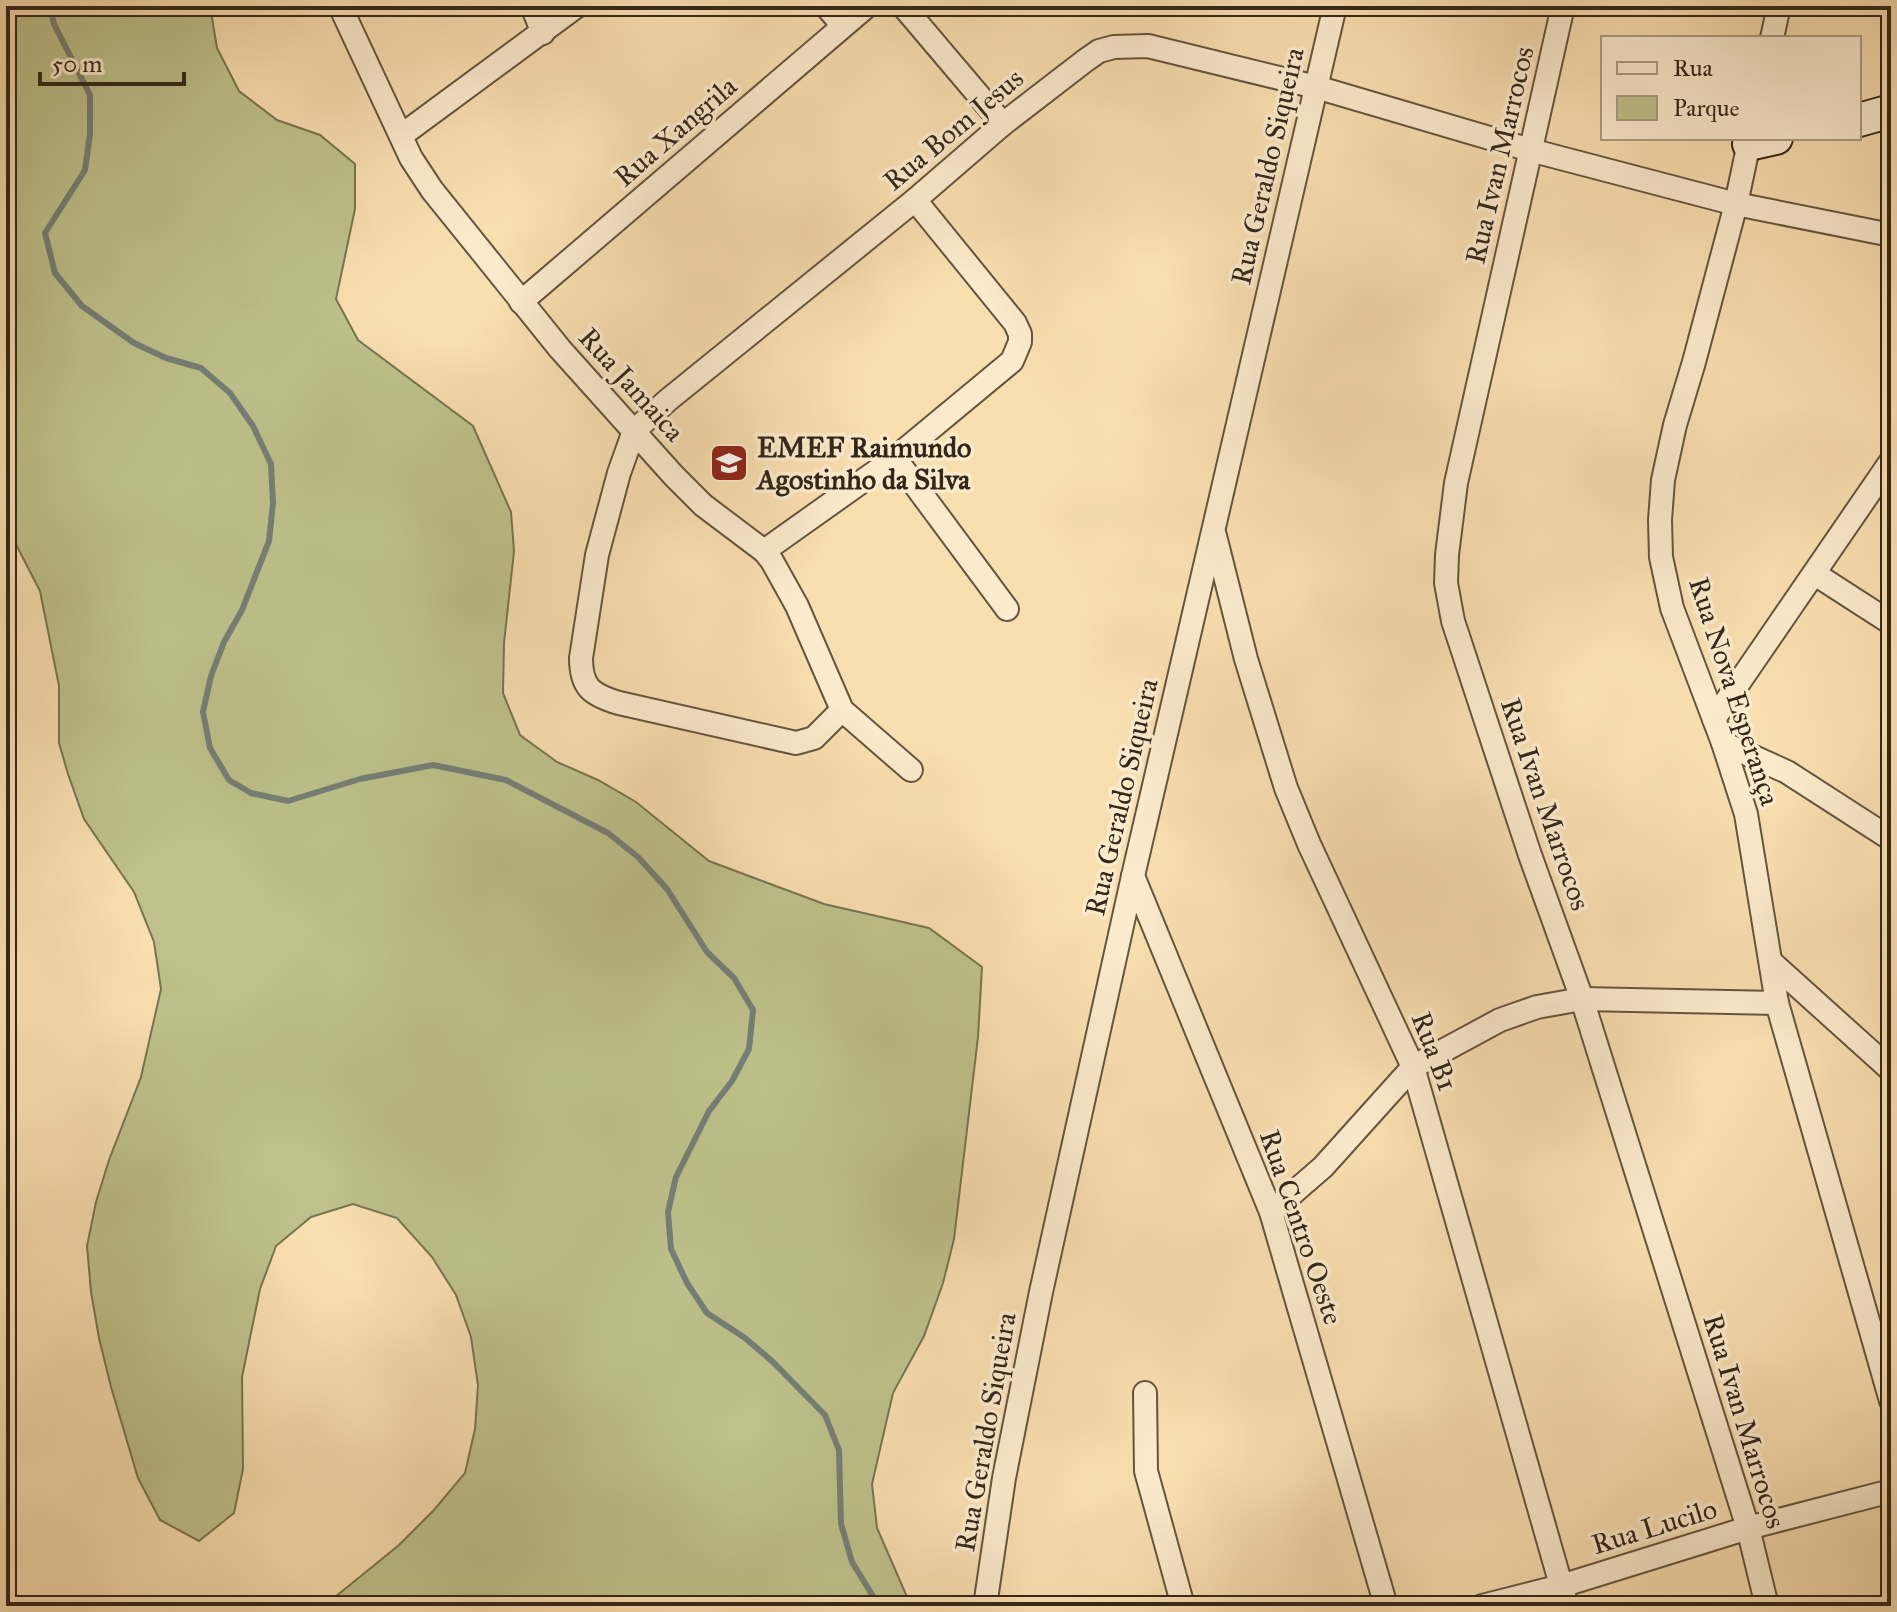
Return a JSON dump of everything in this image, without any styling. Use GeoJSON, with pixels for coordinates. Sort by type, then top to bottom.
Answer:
{"type":"FeatureCollection","features":[{"type":"Feature","properties":{"kind":"street","name":"Rua Jamaica"},"geometry":{"type":"LineString","coordinates":[[340,6],[421,176],[521,302],[606,402],[703,505],[764,551],[797,606],[842,710],[911,770]]}},
{"type":"Feature","properties":{"kind":"street"},"geometry":{"type":"LineString","coordinates":[[532,6],[543,33]]}},
{"type":"Feature","properties":{"kind":"street"},"geometry":{"type":"LineString","coordinates":[[402,135],[577,6]]}},
{"type":"Feature","properties":{"kind":"street"},"geometry":{"type":"LineString","coordinates":[[826,6],[843,26]]}},
{"type":"Feature","properties":{"kind":"street","name":"Rua Xangrila"},"geometry":{"type":"LineString","coordinates":[[521,302],[867,6]]}},
{"type":"Feature","properties":{"kind":"street"},"geometry":{"type":"LineString","coordinates":[[903,6],[1003,124]]}},
{"type":"Feature","properties":{"kind":"street","name":"Rua Geraldo Siqueira"},"geometry":{"type":"LineString","coordinates":[[985,1606],[1004,1478],[1038,1308],[1133,876],[1335,6]]}},
{"type":"Feature","properties":{"kind":"street","name":"Rua Ivan Marrocos"},"geometry":{"type":"LineString","coordinates":[[1563,6],[1456,483],[1450,516],[1446,583],[1453,621],[1470,675],[1582,999],[1748,1528],[1767,1606]]}},
{"type":"Feature","properties":{"kind":"street"},"geometry":{"type":"LineString","coordinates":[[1772,36],[1779,6]]}},
{"type":"Feature","properties":{"kind":"street","name":"Rua Bom Jesus"},"geometry":{"type":"LineString","coordinates":[[842,710],[814,738],[796,743],[619,703],[600,697],[586,684],[581,658],[597,555],[606,512],[634,431],[1003,124],[1099,51],[1128,45],[1148,46],[1316,87],[1530,150],[1736,204],[1891,235]]}},
{"type":"Feature","properties":{"kind":"street"},"geometry":{"type":"LineString","coordinates":[[1861,119],[1891,111]]}},
{"type":"Feature","properties":{"kind":"street","name":"Rua Nova Esperança"},"geometry":{"type":"LineString","coordinates":[[1758,140],[1736,204],[1675,425],[1663,480],[1661,557],[1672,608],[1746,814],[1777,1003],[1891,1401]]}},
{"type":"Feature","properties":{"kind":"street"},"geometry":{"type":"LineString","coordinates":[[764,551],[895,458],[1012,361],[1020,342],[1015,323],[915,200]]}},
{"type":"Feature","properties":{"kind":"street"},"geometry":{"type":"LineString","coordinates":[[895,458],[1007,609]]}},
{"type":"Feature","properties":{"kind":"street"},"geometry":{"type":"LineString","coordinates":[[1714,719],[1891,461]]}},
{"type":"Feature","properties":{"kind":"street","name":"Rua B1"},"geometry":{"type":"LineString","coordinates":[[1213,531],[1246,659],[1286,788],[1413,1067],[1564,1596]]}},
{"type":"Feature","properties":{"kind":"street"},"geometry":{"type":"LineString","coordinates":[[1815,574],[1891,623]]}},
{"type":"Feature","properties":{"kind":"street"},"geometry":{"type":"LineString","coordinates":[[1723,743],[1787,772],[1891,839]]}},
{"type":"Feature","properties":{"kind":"street","name":"Rua Centro Oeste"},"geometry":{"type":"LineString","coordinates":[[1133,876],[1271,1212],[1386,1606]]}},
{"type":"Feature","properties":{"kind":"street"},"geometry":{"type":"LineString","coordinates":[[1771,962],[1891,1070]]}},
{"type":"Feature","properties":{"kind":"street"},"geometry":{"type":"LineString","coordinates":[[1271,1212],[1323,1167],[1413,1067],[1500,1020],[1537,1007],[1582,999],[1777,1003]]}},
{"type":"Feature","properties":{"kind":"street"},"geometry":{"type":"LineString","coordinates":[[1145,1393],[1146,1471],[1183,1606]]}},
{"type":"Feature","properties":{"kind":"street","name":"Rua Lucilo"},"geometry":{"type":"LineString","coordinates":[[1482,1606],[1564,1596],[1748,1528],[1891,1491]]}},
{"type":"Feature","properties":{"kind":"green space"},"geometry":{"type":"Polygon","coordinates":[[[6,6],[210,6],[217,48],[239,91],[277,120],[320,135],[355,164],[355,209],[336,299],[358,340],[473,426],[511,512],[514,551],[504,643],[503,693],[520,735],[557,762],[598,780],[636,802],[709,861],[824,904],[929,928],[982,967],[978,1037],[954,1239],[943,1283],[924,1336],[893,1393],[872,1484],[877,1528],[911,1606],[324,1606],[399,1545],[434,1510],[465,1473],[475,1429],[478,1385],[471,1337],[456,1295],[432,1257],[397,1218],[353,1204],[311,1217],[276,1246],[260,1289],[242,1377],[243,1469],[234,1513],[199,1541],[160,1520],[138,1478],[111,1387],[91,1292],[87,1246],[109,1160],[141,1077],[161,989],[154,942],[134,892],[84,819],[68,774],[59,743],[59,686],[40,591],[6,525],[6,6]]]}},
{"type":"Feature","properties":{"kind":"waterway"},"geometry":{"type":"LineString","coordinates":[[50,6],[54,24],[90,95],[90,134],[85,170],[45,233],[55,273],[82,306],[134,343],[166,358],[201,368],[230,393],[253,426],[271,464],[273,503],[269,541],[242,610],[224,642],[211,676],[203,712],[210,748],[229,780],[251,793],[288,801],[360,779],[433,765],[506,780],[608,833],[638,857],[667,889],[707,952],[734,978],[753,1010],[749,1049],[732,1081],[709,1111],[676,1177],[668,1212],[671,1249],[687,1283],[707,1313],[745,1338],[773,1362],[825,1415],[839,1450],[841,1524],[852,1562],[879,1606]]}},
{"type":"Feature","properties":{"kind":"place","name":"EMEF Raimundo Agostinho da Silva"},"geometry":{"type":"Point","coordinates":[729,463]}}]}
